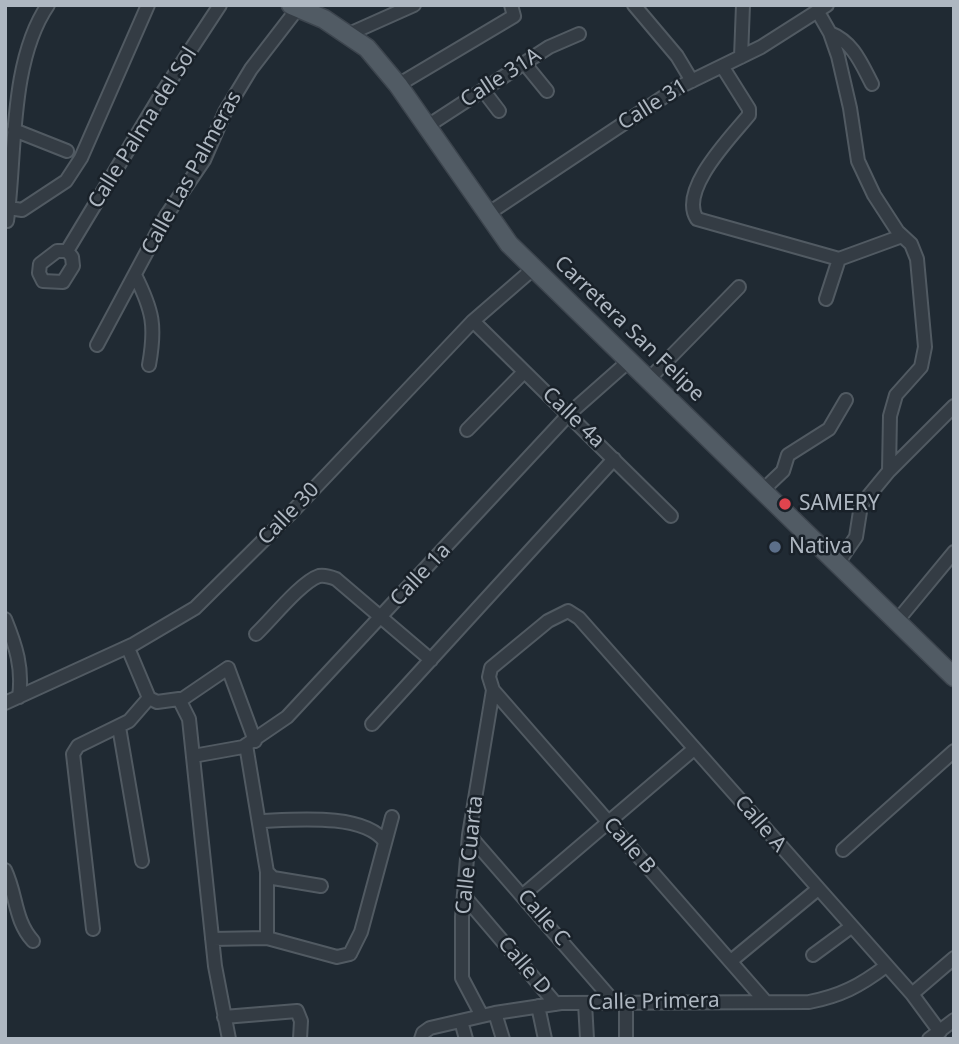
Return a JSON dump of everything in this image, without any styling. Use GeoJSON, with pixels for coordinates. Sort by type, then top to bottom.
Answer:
{"type":"FeatureCollection","features":[{"type":"Feature","properties":{"kind":"main road","name":"Carretera San Felipe"},"geometry":{"type":"LineString","coordinates":[[294,7],[349,34],[367,48],[398,85],[486,215],[533,269],[630,360],[954,677]]}},
{"type":"Feature","properties":{"kind":"street"},"geometry":{"type":"LineString","coordinates":[[48,5],[28,55],[19,89],[8,214],[22,211],[65,181],[81,158],[148,5]]}},
{"type":"Feature","properties":{"kind":"street","name":"Calle Palma del Sol"},"geometry":{"type":"LineString","coordinates":[[67,251],[160,95],[220,5]]}},
{"type":"Feature","properties":{"kind":"street"},"geometry":{"type":"LineString","coordinates":[[349,34],[414,5]]}},
{"type":"Feature","properties":{"kind":"street"},"geometry":{"type":"LineString","coordinates":[[398,85],[514,16],[510,5]]}},
{"type":"Feature","properties":{"kind":"street"},"geometry":{"type":"LineString","coordinates":[[634,5],[677,56],[692,80]]}},
{"type":"Feature","properties":{"kind":"street"},"geometry":{"type":"LineString","coordinates":[[731,5],[743,11],[741,57]]}},
{"type":"Feature","properties":{"kind":"street","name":"Calle Las Palmeras"},"geometry":{"type":"LineString","coordinates":[[97,345],[166,216],[204,160],[225,112],[250,69],[294,7]]}},
{"type":"Feature","properties":{"kind":"street"},"geometry":{"type":"LineString","coordinates":[[822,9],[850,108],[858,161],[874,195],[902,236],[911,244],[917,259],[925,347],[920,367],[896,395],[890,416],[889,471]]}},
{"type":"Feature","properties":{"kind":"street","name":"Calle 31"},"geometry":{"type":"LineString","coordinates":[[486,215],[692,80],[741,57],[822,9]]}},
{"type":"Feature","properties":{"kind":"street"},"geometry":{"type":"LineString","coordinates":[[830,33],[843,38],[853,49],[872,84]]}},
{"type":"Feature","properties":{"kind":"street","name":"Calle 31A"},"geometry":{"type":"LineString","coordinates":[[426,127],[549,47],[579,34]]}},
{"type":"Feature","properties":{"kind":"street"},"geometry":{"type":"LineString","coordinates":[[525,64],[547,91]]}},
{"type":"Feature","properties":{"kind":"street"},"geometry":{"type":"LineString","coordinates":[[722,66],[749,109],[749,116],[708,163],[696,190],[694,216],[839,259],[902,236]]}},
{"type":"Feature","properties":{"kind":"street"},"geometry":{"type":"LineString","coordinates":[[483,90],[499,111]]}},
{"type":"Feature","properties":{"kind":"street"},"geometry":{"type":"LineString","coordinates":[[14,130],[67,151]]}},
{"type":"Feature","properties":{"kind":"street"},"geometry":{"type":"LineString","coordinates":[[826,299],[839,259]]}},
{"type":"Feature","properties":{"kind":"street","name":"Calle 30"},"geometry":{"type":"LineString","coordinates":[[5,703],[128,648],[173,623],[218,587],[473,321],[533,269]]}},
{"type":"Feature","properties":{"kind":"street"},"geometry":{"type":"LineString","coordinates":[[135,275],[149,302],[155,327],[149,365]]}},
{"type":"Feature","properties":{"kind":"street"},"geometry":{"type":"LineString","coordinates":[[649,379],[739,287]]}},
{"type":"Feature","properties":{"kind":"street","name":"Calle 4a"},"geometry":{"type":"LineString","coordinates":[[473,321],[570,413],[671,516]]}},
{"type":"Feature","properties":{"kind":"street","name":"Calle 1a"},"geometry":{"type":"LineString","coordinates":[[193,756],[251,743],[287,717],[570,413],[630,360]]}},
{"type":"Feature","properties":{"kind":"street"},"geometry":{"type":"LineString","coordinates":[[467,430],[524,372]]}},
{"type":"Feature","properties":{"kind":"street"},"geometry":{"type":"LineString","coordinates":[[763,490],[783,471],[788,455],[829,429],[846,400]]}},
{"type":"Feature","properties":{"kind":"street"},"geometry":{"type":"LineString","coordinates":[[838,563],[856,537],[861,505],[889,471],[954,407]]}},
{"type":"Feature","properties":{"kind":"street"},"geometry":{"type":"LineString","coordinates":[[372,723],[614,458]]}},
{"type":"Feature","properties":{"kind":"street"},"geometry":{"type":"LineString","coordinates":[[897,621],[954,552]]}},
{"type":"Feature","properties":{"kind":"street"},"geometry":{"type":"LineString","coordinates":[[256,634],[319,576],[336,579],[431,660]]}},
{"type":"Feature","properties":{"kind":"street","name":"Calle Cuarta"},"geometry":{"type":"LineString","coordinates":[[482,1016],[462,978],[464,896],[469,835],[493,690],[489,677],[491,668],[560,612],[572,612],[579,618]]}},
{"type":"Feature","properties":{"kind":"street","name":"Calle A"},"geometry":{"type":"LineString","coordinates":[[579,618],[912,994],[935,1035]]}},
{"type":"Feature","properties":{"kind":"street"},"geometry":{"type":"LineString","coordinates":[[5,619],[16,647],[22,675],[19,697]]}},
{"type":"Feature","properties":{"kind":"street"},"geometry":{"type":"LineString","coordinates":[[128,648],[149,698],[157,702],[181,700],[228,667],[251,743],[267,872],[267,938]]}},
{"type":"Feature","properties":{"kind":"street","name":"Calle B"},"geometry":{"type":"LineString","coordinates":[[493,690],[765,1001]]}},
{"type":"Feature","properties":{"kind":"street"},"geometry":{"type":"LineString","coordinates":[[93,929],[73,754],[78,746],[119,727],[140,710],[149,698]]}},
{"type":"Feature","properties":{"kind":"street"},"geometry":{"type":"LineString","coordinates":[[181,700],[189,719],[212,939],[229,1039]]}},
{"type":"Feature","properties":{"kind":"street"},"geometry":{"type":"LineString","coordinates":[[119,727],[142,862]]}},
{"type":"Feature","properties":{"kind":"street"},"geometry":{"type":"LineString","coordinates":[[523,895],[694,749]]}},
{"type":"Feature","properties":{"kind":"street"},"geometry":{"type":"LineString","coordinates":[[843,850],[954,751]]}},
{"type":"Feature","properties":{"kind":"street"},"geometry":{"type":"LineString","coordinates":[[212,939],[267,938],[337,957],[350,954],[361,932],[391,817]]}},
{"type":"Feature","properties":{"kind":"street"},"geometry":{"type":"LineString","coordinates":[[259,821],[318,820],[355,824],[372,829],[385,842]]}},
{"type":"Feature","properties":{"kind":"street","name":"Calle C"},"geometry":{"type":"LineString","coordinates":[[469,835],[621,1003]]}},
{"type":"Feature","properties":{"kind":"street"},"geometry":{"type":"LineString","coordinates":[[5,870],[12,883],[17,918],[33,941]]}},
{"type":"Feature","properties":{"kind":"street"},"geometry":{"type":"LineString","coordinates":[[267,872],[273,878],[321,886]]}},
{"type":"Feature","properties":{"kind":"street"},"geometry":{"type":"LineString","coordinates":[[731,961],[818,889]]}},
{"type":"Feature","properties":{"kind":"street","name":"Calle D"},"geometry":{"type":"LineString","coordinates":[[464,896],[556,1004]]}},
{"type":"Feature","properties":{"kind":"street"},"geometry":{"type":"LineString","coordinates":[[813,955],[851,927]]}},
{"type":"Feature","properties":{"kind":"street"},"geometry":{"type":"LineString","coordinates":[[912,994],[954,958]]}},
{"type":"Feature","properties":{"kind":"street","name":"Calle Primera"},"geometry":{"type":"LineString","coordinates":[[421,1039],[423,1032],[430,1028],[495,1013],[556,1004],[765,1001],[784,1004],[838,997],[860,986],[886,966]]}},
{"type":"Feature","properties":{"kind":"street"},"geometry":{"type":"LineString","coordinates":[[585,1003],[587,1039]]}},
{"type":"Feature","properties":{"kind":"street"},"geometry":{"type":"LineString","coordinates":[[621,1003],[626,1039]]}},
{"type":"Feature","properties":{"kind":"street"},"geometry":{"type":"LineString","coordinates":[[538,1006],[545,1039]]}},
{"type":"Feature","properties":{"kind":"street"},"geometry":{"type":"LineString","coordinates":[[224,1017],[297,1011],[301,1021],[300,1039]]}},
{"type":"Feature","properties":{"kind":"street"},"geometry":{"type":"LineString","coordinates":[[495,1013],[503,1039]]}},
{"type":"Feature","properties":{"kind":"street"},"geometry":{"type":"LineString","coordinates":[[935,1035],[954,1020]]}},
{"type":"Feature","properties":{"kind":"street"},"geometry":{"type":"LineString","coordinates":[[461,1021],[466,1039]]}},
{"type":"Feature","properties":{"kind":"place","name":"SAMERY"},"geometry":{"type":"Point","coordinates":[785,504]}},
{"type":"Feature","properties":{"kind":"place","name":"Nativa"},"geometry":{"type":"Point","coordinates":[775,547]}}]}
